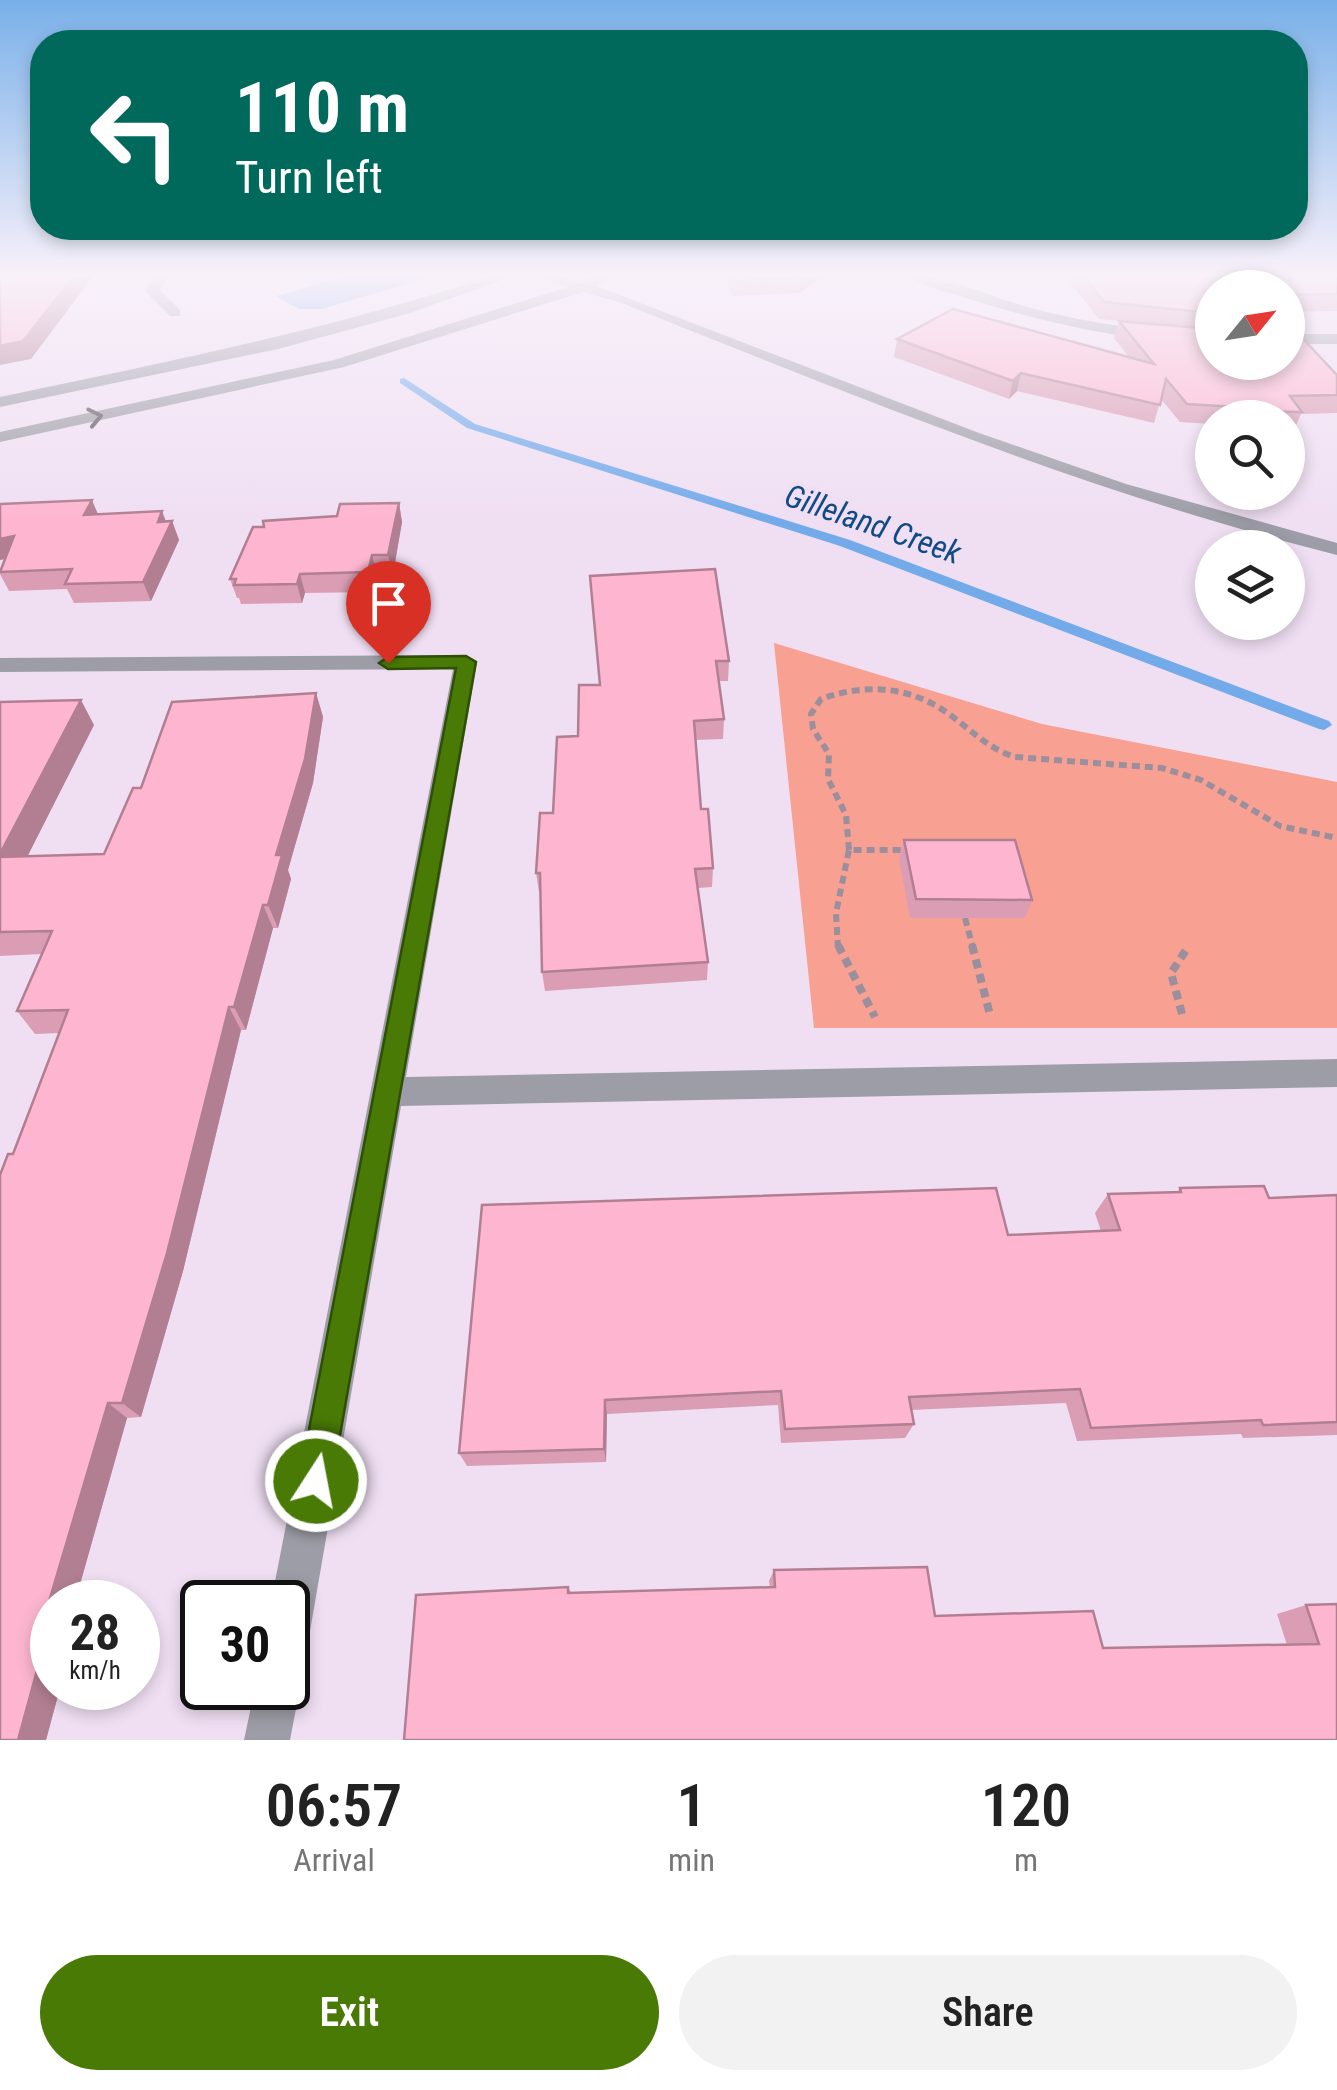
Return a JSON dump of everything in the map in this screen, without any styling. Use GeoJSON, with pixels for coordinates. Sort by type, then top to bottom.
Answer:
{"type":"FeatureCollection","features":[{"type":"Feature","properties":{"kind":"street"},"geometry":{"type":"LineString","coordinates":[[0,402],[222,356]]}},
{"type":"Feature","properties":{"kind":"street"},"geometry":{"type":"LineString","coordinates":[[0,437],[363,356]]}},
{"type":"Feature","properties":{"kind":"street"},"geometry":{"type":"LineString","coordinates":[[768,356],[938,424],[1101,482],[1337,549]]}},
{"type":"Feature","properties":{"kind":"street"},"geometry":{"type":"LineString","coordinates":[[0,666],[466,662],[297,1580]]}},
{"type":"Feature","properties":{"kind":"street"},"geometry":{"type":"LineString","coordinates":[[388,1092],[1337,1074]]}},
{"type":"Feature","properties":{"kind":"street"},"geometry":{"type":"LineString","coordinates":[[267,1740],[273,1710]]}},
{"type":"Feature","properties":{"kind":"path"},"geometry":{"type":"LineString","coordinates":[[875,1017],[838,949],[836,913],[849,850],[846,815],[828,779],[829,754],[813,730],[811,714],[821,699],[864,687],[920,698],[1010,756],[1066,764],[1119,761],[1156,765],[1218,788],[1248,811],[1282,826],[1337,838]]}},
{"type":"Feature","properties":{"kind":"path"},"geometry":{"type":"LineString","coordinates":[[849,850],[906,850]]}},
{"type":"Feature","properties":{"kind":"path"},"geometry":{"type":"LineString","coordinates":[[965,918],[990,1015]]}},
{"type":"Feature","properties":{"kind":"path"},"geometry":{"type":"LineString","coordinates":[[1182,1014],[1169,978],[1170,966],[1186,950]]}},
{"type":"Feature","properties":{"kind":"shaded area"},"geometry":{"type":"Polygon","coordinates":[[[774,643],[1042,724],[1337,782],[1337,1028],[814,1028],[774,643]]]}},
{"type":"Feature","properties":{"kind":"building"},"geometry":{"type":"Polygon","coordinates":[[[945,356],[1125,356],[1154,364],[1148,356],[1195,356],[1195,380],[1305,380],[1305,356],[1319,356],[1337,375],[1337,395],[1290,396],[1293,400],[1195,400],[1195,404],[1187,404],[1166,379],[1160,405],[1021,373],[1013,381],[945,356]]]}},
{"type":"Feature","properties":{"kind":"building"},"geometry":{"type":"Polygon","coordinates":[[[92,500],[84,515],[162,511],[158,522],[172,521],[143,582],[65,584],[72,569],[0,572],[14,536],[0,539],[0,504],[92,500]]]}},
{"type":"Feature","properties":{"kind":"building"},"geometry":{"type":"Polygon","coordinates":[[[399,503],[388,555],[372,555],[368,572],[300,574],[297,584],[234,585],[236,579],[230,579],[253,527],[264,527],[263,521],[337,516],[340,504],[399,503]]]}},
{"type":"Feature","properties":{"kind":"building"},"geometry":{"type":"Polygon","coordinates":[[[715,569],[729,661],[716,661],[724,719],[694,721],[701,809],[708,809],[713,868],[695,869],[708,962],[542,972],[540,873],[536,873],[540,813],[553,813],[557,737],[578,736],[579,685],[600,685],[590,576],[715,569]]]}},
{"type":"Feature","properties":{"kind":"building"},"geometry":{"type":"Polygon","coordinates":[[[316,693],[305,759],[276,855],[282,855],[268,905],[263,905],[234,1007],[229,1007],[167,1253],[122,1403],[108,1403],[55,1580],[30,1580],[30,1696],[18,1740],[0,1740],[0,1175],[8,1154],[13,1154],[68,1010],[17,1011],[52,931],[0,932],[0,857],[104,854],[133,788],[141,788],[172,702],[316,693]]]}},
{"type":"Feature","properties":{"kind":"building"},"geometry":{"type":"Polygon","coordinates":[[[81,700],[0,854],[0,702],[81,700]]]}},
{"type":"Feature","properties":{"kind":"building"},"geometry":{"type":"Polygon","coordinates":[[[904,840],[1015,840],[1032,900],[916,899],[904,840]]]}},
{"type":"Feature","properties":{"kind":"building"},"geometry":{"type":"Polygon","coordinates":[[[1264,1186],[1269,1198],[1337,1195],[1337,1422],[1263,1425],[1261,1420],[1091,1428],[1080,1389],[909,1397],[914,1424],[785,1429],[781,1391],[605,1400],[604,1449],[459,1453],[482,1205],[996,1188],[1008,1235],[1120,1230],[1108,1194],[1264,1186]]]}},
{"type":"Feature","properties":{"kind":"building"},"geometry":{"type":"Polygon","coordinates":[[[927,1567],[935,1616],[1093,1611],[1103,1648],[1319,1644],[1306,1605],[1337,1604],[1337,1740],[404,1740],[416,1595],[568,1587],[568,1593],[775,1587],[774,1570],[927,1567]]]}},
{"type":"Feature","properties":{"kind":"waterway","name":"Gilleland Creek"},"geometry":{"type":"LineString","coordinates":[[404,381],[471,426],[845,543],[1324,725]]}},
{"type":"Feature","properties":{"kind":"route"},"geometry":{"type":"LineString","coordinates":[[316,1481],[466,662],[388,663]]}}]}
